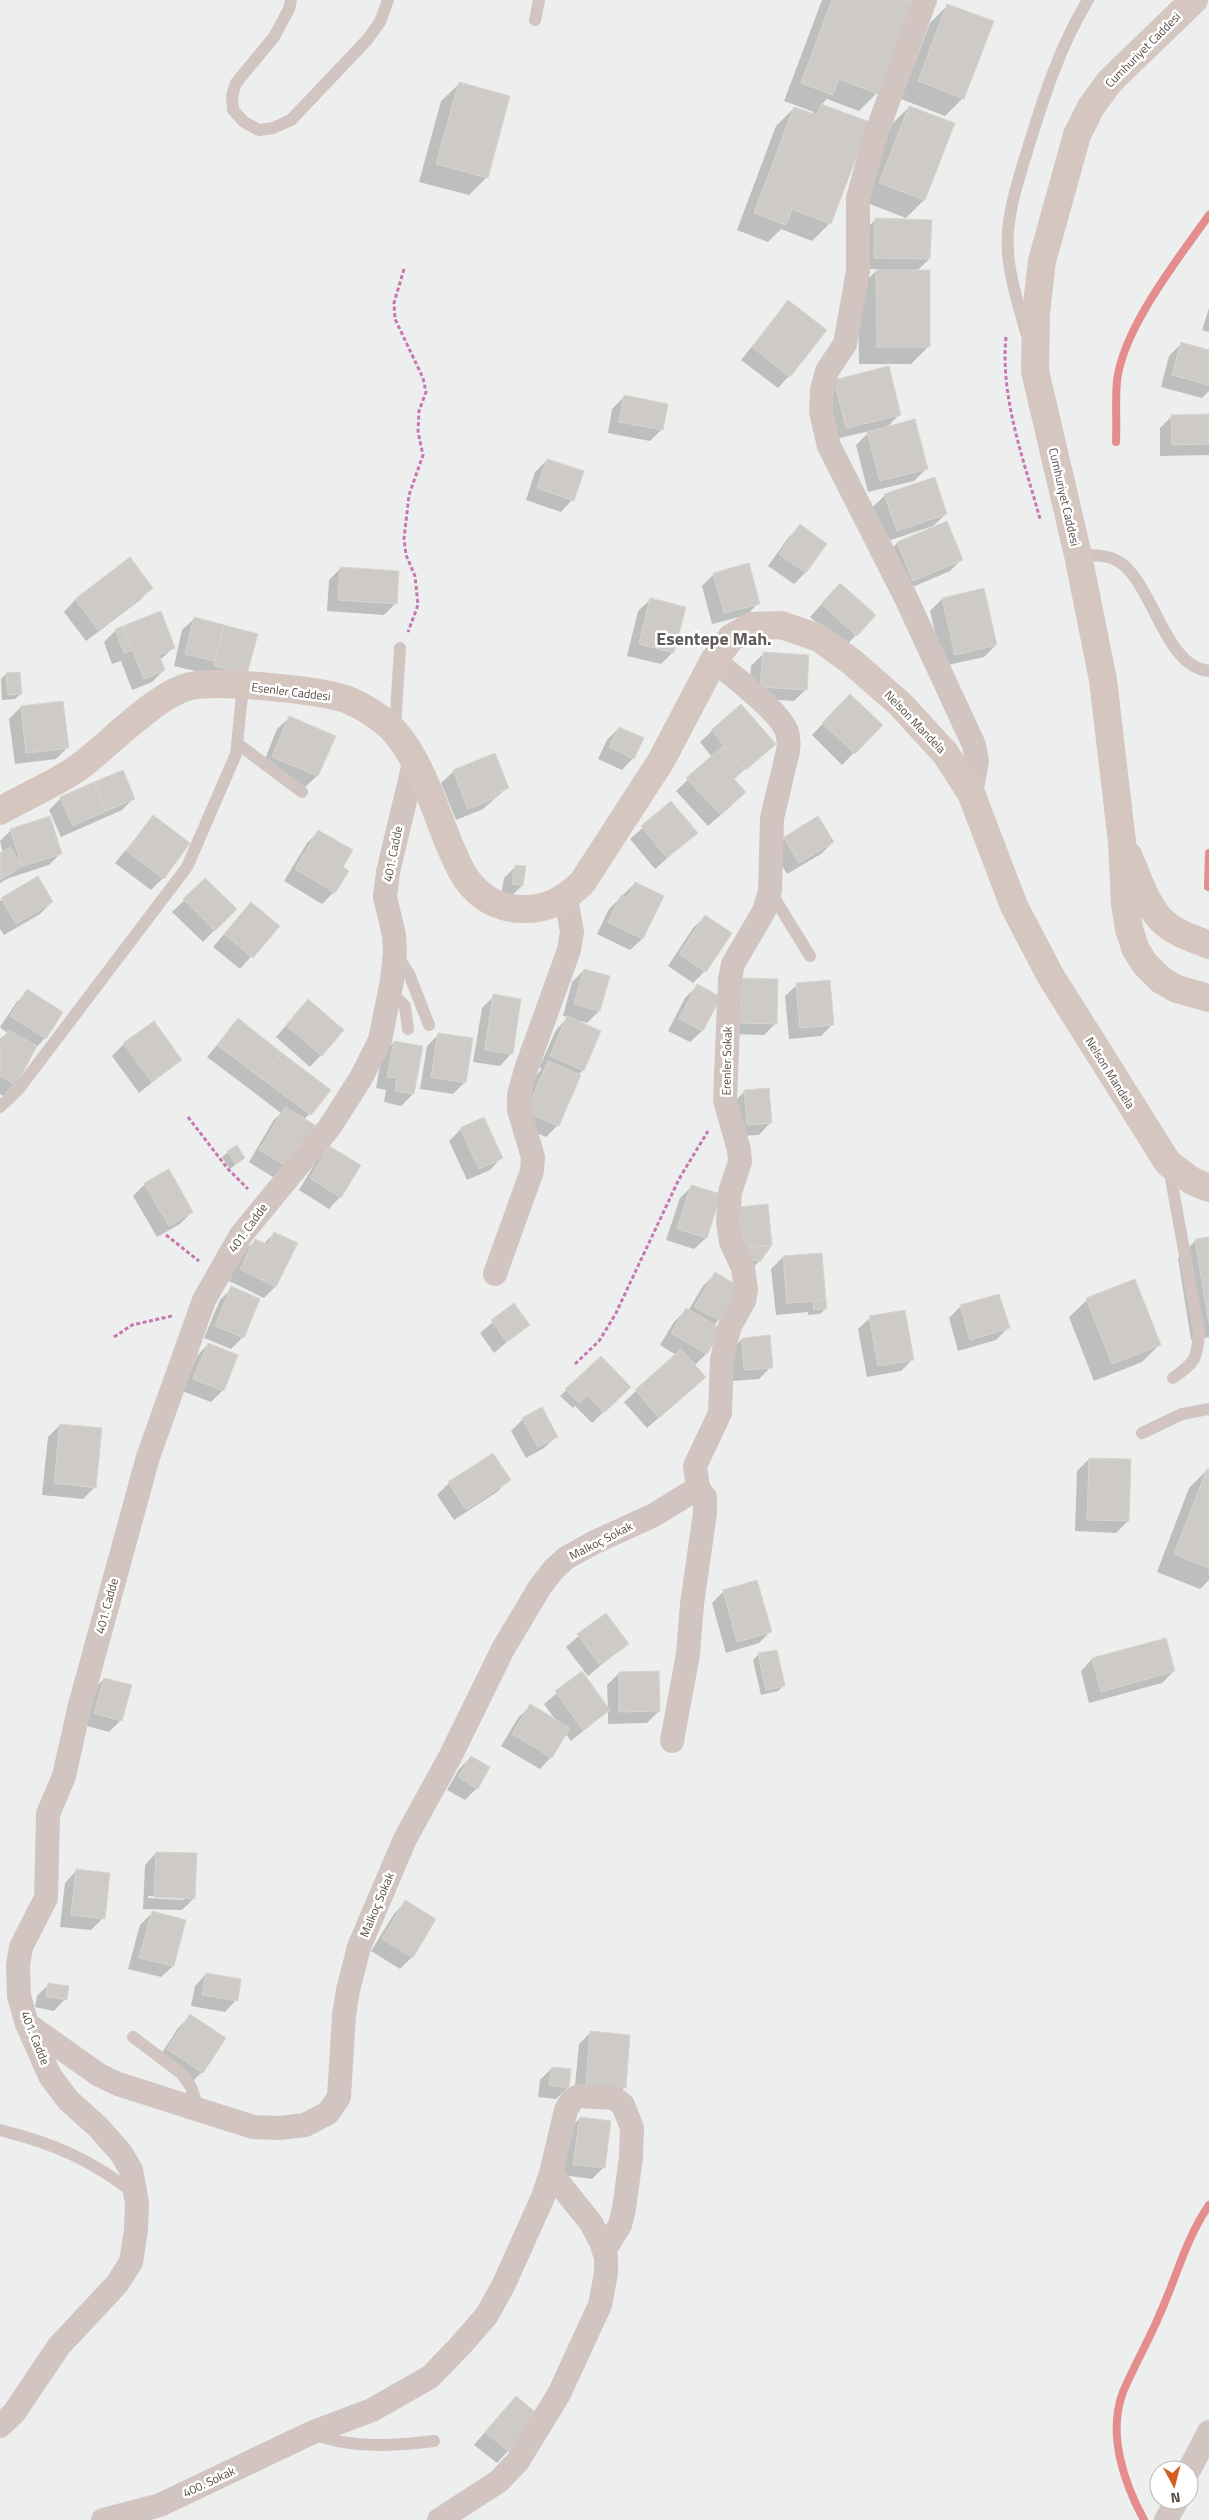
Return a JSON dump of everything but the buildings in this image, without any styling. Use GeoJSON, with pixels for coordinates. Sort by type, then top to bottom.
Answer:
{"type":"FeatureCollection","features":[{"type":"Feature","properties":{"kind":"street"},"geometry":{"type":"LineString","coordinates":[[925,0],[875,138],[858,198],[858,271],[845,344],[827,371],[822,390],[821,412],[829,446],[906,598],[974,745],[977,761],[971,793]]}},
{"type":"Feature","properties":{"kind":"street","name":"Cumhuriyet Caddesi"},"geometry":{"type":"LineString","coordinates":[[1194,0],[1110,81],[1091,107],[1077,135],[1042,261],[1036,313],[1035,371],[1078,555],[1103,680],[1122,842],[1125,904],[1129,929],[1136,950],[1145,964],[1161,980],[1177,989],[1209,998]]}},
{"type":"Feature","properties":{"kind":"street","name":"Nelson Mandela"},"geometry":{"type":"LineString","coordinates":[[566,898],[582,883],[661,761],[714,660],[730,638],[752,626],[781,625],[819,638],[852,662],[900,704],[945,753],[971,793],[1014,906],[1050,976],[1168,1163],[1192,1181],[1209,1188]]}},
{"type":"Feature","properties":{"kind":"street","name":"Erenler Sokak"},"geometry":{"type":"LineString","coordinates":[[672,1741],[688,1654],[692,1604],[705,1513],[705,1498],[698,1488],[696,1466],[718,1422],[722,1359],[726,1340],[730,1326],[744,1301],[746,1290],[743,1268],[733,1248],[728,1222],[730,1192],[740,1162],[739,1150],[725,1100],[726,1047],[733,964],[764,911],[770,891],[772,818],[788,751],[787,731],[774,713],[714,660]]}},
{"type":"Feature","properties":{"kind":"street","name":"Esenler Caddesi"},"geometry":{"type":"LineString","coordinates":[[0,812],[78,768],[156,704],[190,686],[216,684],[314,693],[348,700],[369,712],[395,731],[414,763],[461,870],[474,889],[490,901],[511,909],[539,910],[566,898]]}},
{"type":"Feature","properties":{"kind":"street","name":"401. Cadde"},"geometry":{"type":"LineString","coordinates":[[0,2426],[14,2413],[59,2346],[117,2284],[130,2262],[136,2230],[136,2196],[131,2170],[121,2154],[98,2127],[68,2100],[50,2076],[27,2024],[19,1996],[18,1965],[22,1947],[46,1898],[48,1814],[64,1776],[79,1709],[148,1457],[201,1308],[216,1277],[241,1235],[329,1128],[361,1078],[380,1040],[390,992],[395,952],[394,935],[385,897],[388,872],[414,763]]}},
{"type":"Feature","properties":{"kind":"street"},"geometry":{"type":"LineString","coordinates":[[1122,842],[1152,908],[1166,925],[1186,936],[1209,944]]}},
{"type":"Feature","properties":{"kind":"street"},"geometry":{"type":"LineString","coordinates":[[495,1274],[532,1171],[533,1157],[519,1110],[519,1095],[526,1069],[569,950],[572,932],[566,898]]}},
{"type":"Feature","properties":{"kind":"street","name":"Malkoç Sokak"},"geometry":{"type":"LineString","coordinates":[[27,2024],[99,2075],[118,2084],[199,2111],[253,2127],[279,2128],[306,2125],[328,2114],[339,2097],[344,2015],[359,1946],[405,1839],[450,1757],[503,1649],[540,1587],[554,1569],[566,1558],[595,1542],[654,1515],[698,1488]]}},
{"type":"Feature","properties":{"kind":"street","name":"400. Sokak"},"geometry":{"type":"LineString","coordinates":[[103,2520],[160,2505],[311,2433],[372,2410],[430,2377],[487,2315],[504,2284],[551,2173],[560,2131],[572,2100],[579,2096],[614,2098],[623,2105],[632,2128],[631,2158],[624,2209],[620,2225],[604,2251]]}},
{"type":"Feature","properties":{"kind":"street"},"geometry":{"type":"LineString","coordinates":[[439,2520],[509,2473],[543,2422],[600,2305],[606,2273],[604,2251],[591,2223],[551,2173]]}},
{"type":"Feature","properties":{"kind":"street"},"geometry":{"type":"LineString","coordinates":[[1194,2460],[1209,2432]]}},
{"type":"Feature","properties":{"kind":"lane"},"geometry":{"type":"LineString","coordinates":[[291,0],[289,9],[274,37],[236,83],[232,96],[233,110],[244,122],[259,130],[273,128],[291,120],[366,40],[380,22],[388,0]]}},
{"type":"Feature","properties":{"kind":"lane"},"geometry":{"type":"LineString","coordinates":[[535,20],[538,0]]}},
{"type":"Feature","properties":{"kind":"lane"},"geometry":{"type":"LineString","coordinates":[[1035,371],[1008,260],[1008,232],[1015,192],[1056,63],[1072,26],[1088,0]]}},
{"type":"Feature","properties":{"kind":"lane"},"geometry":{"type":"LineString","coordinates":[[1078,555],[1106,556],[1115,559],[1130,570],[1174,645],[1187,661],[1203,671],[1209,671]]}},
{"type":"Feature","properties":{"kind":"lane"},"geometry":{"type":"LineString","coordinates":[[395,731],[400,648]]}},
{"type":"Feature","properties":{"kind":"lane"},"geometry":{"type":"LineString","coordinates":[[0,1107],[18,1090],[186,867],[236,754],[243,686]]}},
{"type":"Feature","properties":{"kind":"lane"},"geometry":{"type":"LineString","coordinates":[[238,744],[302,792]]}},
{"type":"Feature","properties":{"kind":"lane"},"geometry":{"type":"LineString","coordinates":[[770,891],[810,956]]}},
{"type":"Feature","properties":{"kind":"lane"},"geometry":{"type":"LineString","coordinates":[[395,952],[409,974],[429,1026]]}},
{"type":"Feature","properties":{"kind":"lane"},"geometry":{"type":"LineString","coordinates":[[390,992],[405,1006],[408,1029]]}},
{"type":"Feature","properties":{"kind":"lane"},"geometry":{"type":"LineString","coordinates":[[1168,1163],[1199,1332],[1197,1349],[1192,1364],[1173,1378]]}},
{"type":"Feature","properties":{"kind":"lane"},"geometry":{"type":"LineString","coordinates":[[1142,1434],[1182,1414],[1209,1409]]}},
{"type":"Feature","properties":{"kind":"lane"},"geometry":{"type":"LineString","coordinates":[[133,2037],[182,2074],[191,2087],[199,2111]]}},
{"type":"Feature","properties":{"kind":"lane"},"geometry":{"type":"LineString","coordinates":[[0,2130],[59,2147],[85,2159],[109,2174],[136,2196]]}},
{"type":"Feature","properties":{"kind":"lane"},"geometry":{"type":"LineString","coordinates":[[311,2433],[328,2441],[372,2445],[434,2441]]}},
{"type":"Feature","properties":{"kind":"path"},"geometry":{"type":"LineString","coordinates":[[400,648],[411,627],[418,605],[415,576],[406,555],[404,539],[409,495],[422,455],[418,432],[419,411],[426,392],[424,378],[395,319],[394,303],[404,269]]}},
{"type":"Feature","properties":{"kind":"path"},"geometry":{"type":"LineString","coordinates":[[575,1364],[599,1342],[615,1315],[679,1179],[725,1100]]}},
{"type":"Feature","properties":{"kind":"path"},"geometry":{"type":"LineString","coordinates":[[188,1117],[228,1169],[244,1186],[266,1203]]}},
{"type":"Feature","properties":{"kind":"path"},"geometry":{"type":"LineString","coordinates":[[166,1235],[216,1277]]}},
{"type":"Feature","properties":{"kind":"path"},"geometry":{"type":"LineString","coordinates":[[114,1337],[132,1325],[175,1315]]}},
{"type":"Feature","properties":{"kind":"waterway"},"geometry":{"type":"LineString","coordinates":[[1116,442],[1116,396],[1121,360],[1141,317],[1154,295],[1209,215]]}},
{"type":"Feature","properties":{"kind":"waterway"},"geometry":{"type":"LineString","coordinates":[[1208,887],[1209,853]]}},
{"type":"Feature","properties":{"kind":"waterway"},"geometry":{"type":"LineString","coordinates":[[1144,2520],[1130,2490],[1120,2458],[1117,2441],[1118,2408],[1123,2392],[1165,2302],[1193,2232],[1209,2205]]}},
{"type":"Feature","properties":{"kind":"district","name":"Esentepe Mah."},"geometry":{"type":"Point","coordinates":[714,639]}}]}
